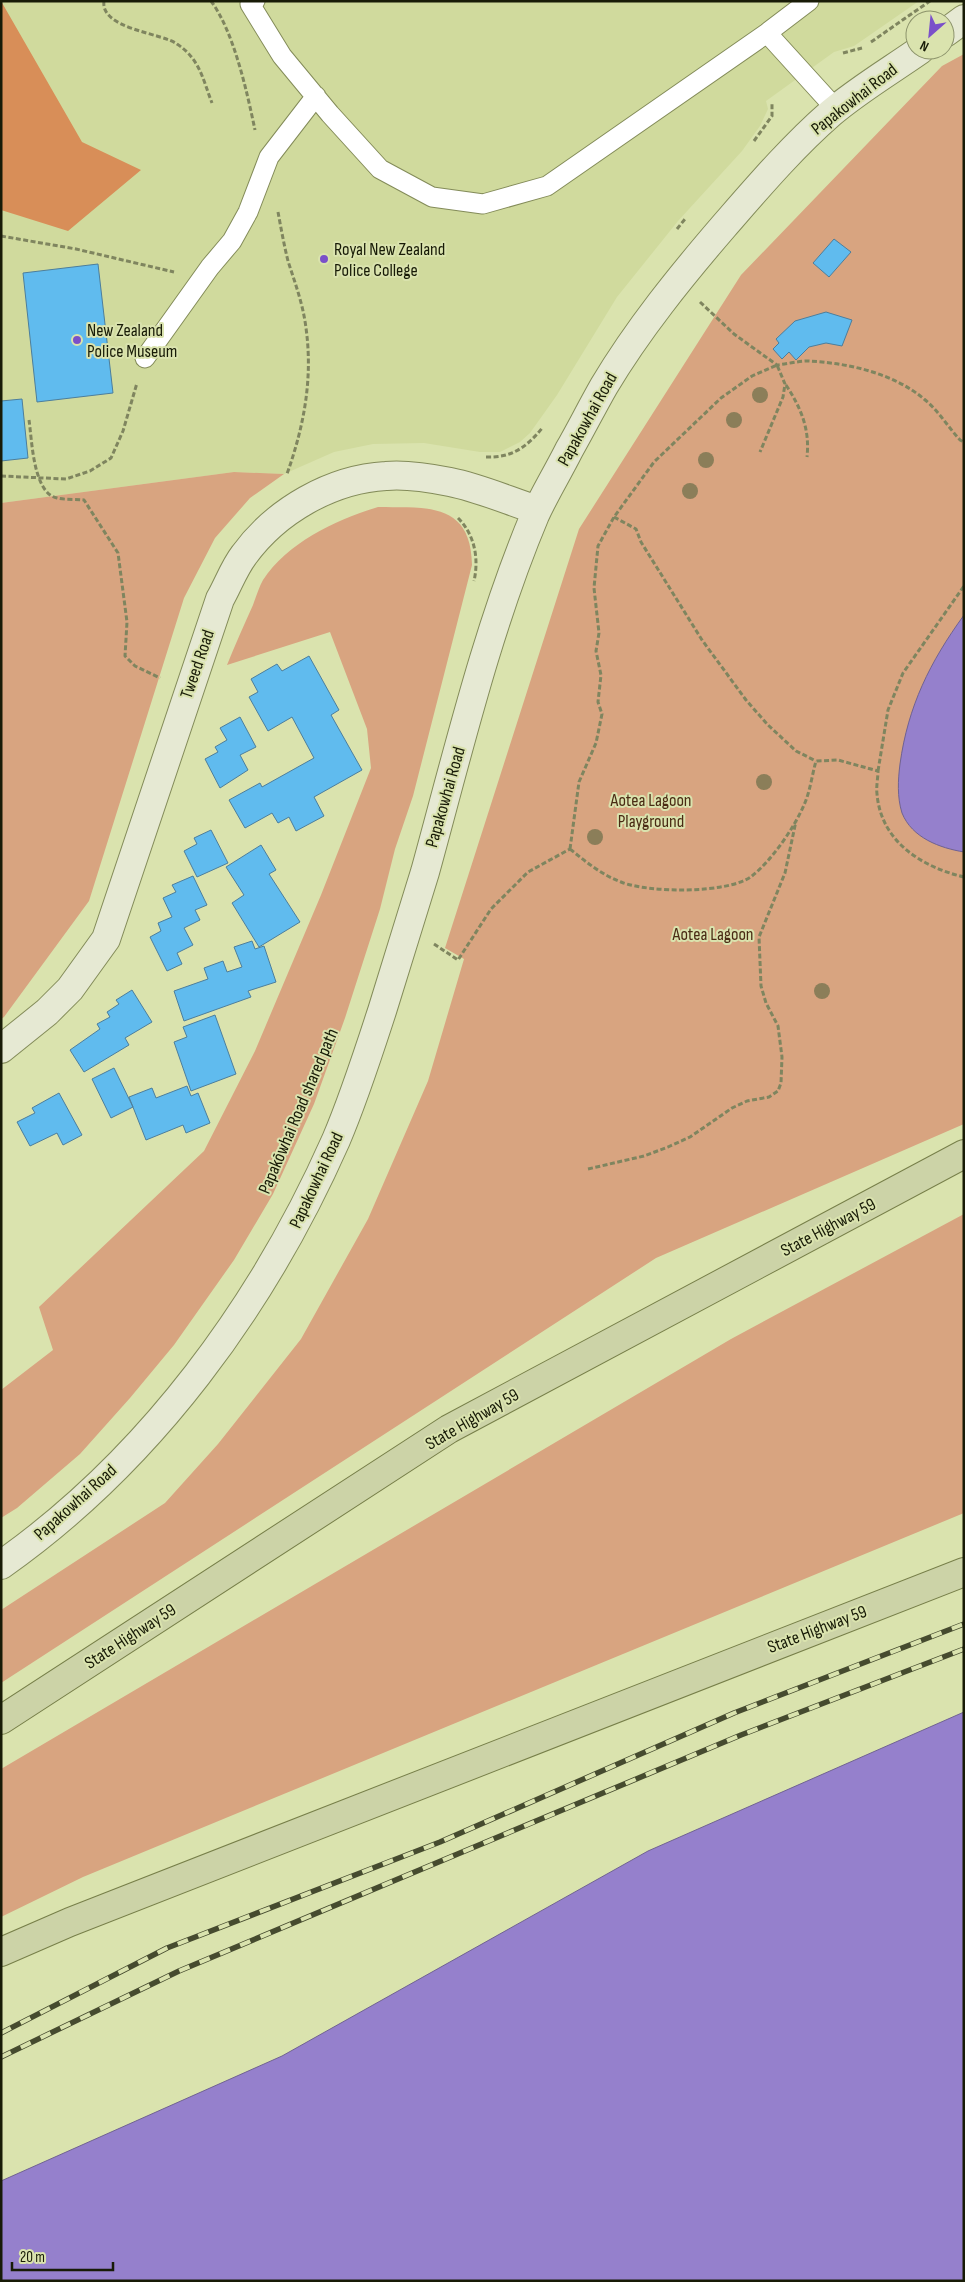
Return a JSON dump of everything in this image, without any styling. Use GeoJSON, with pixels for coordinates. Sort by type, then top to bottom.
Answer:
{"type":"FeatureCollection","features":[{"type":"Feature","properties":{"kind":"main road","name":"State Highway 59"},"geometry":{"type":"LineString","coordinates":[[1,1720],[449,1429],[964,1154]]}},
{"type":"Feature","properties":{"kind":"main road","name":"State Highway 59"},"geometry":{"type":"LineString","coordinates":[[1,1952],[70,1922],[964,1572]]}},
{"type":"Feature","properties":{"kind":"street","name":"Papakowhai Road"},"geometry":{"type":"LineString","coordinates":[[1,1565],[90,1491],[181,1396],[230,1332],[279,1255],[305,1205],[337,1138],[363,1070],[412,914],[481,671],[514,569],[537,510],[603,387],[628,348],[667,296],[760,184],[813,129],[836,109],[906,60]]}},
{"type":"Feature","properties":{"kind":"street","name":"Tweed Road"},"geometry":{"type":"LineString","coordinates":[[1,1049],[47,1012],[70,989],[106,939],[220,599],[243,556],[266,531],[277,520],[318,493],[364,478],[387,476],[449,482],[537,510]]}},
{"type":"Feature","properties":{"kind":"lane"},"geometry":{"type":"LineString","coordinates":[[251,2],[282,56],[380,169],[432,197],[483,204],[547,186],[767,33],[809,1]]}},
{"type":"Feature","properties":{"kind":"lane"},"geometry":{"type":"LineString","coordinates":[[767,33],[836,109]]}},
{"type":"Feature","properties":{"kind":"lane"},"geometry":{"type":"LineString","coordinates":[[145,358],[232,241],[248,212],[269,157],[316,96]]}},
{"type":"Feature","properties":{"kind":"path"},"geometry":{"type":"LineString","coordinates":[[104,1],[110,17],[134,30],[177,43],[199,65],[212,103]]}},
{"type":"Feature","properties":{"kind":"path"},"geometry":{"type":"LineString","coordinates":[[211,1],[219,12],[236,58],[249,99],[257,136]]}},
{"type":"Feature","properties":{"kind":"path"},"geometry":{"type":"LineString","coordinates":[[843,53],[859,50],[930,1]]}},
{"type":"Feature","properties":{"kind":"path"},"geometry":{"type":"LineString","coordinates":[[276,203],[288,260],[299,292],[306,327],[309,360],[308,392],[304,416],[286,476]]}},
{"type":"Feature","properties":{"kind":"path"},"geometry":{"type":"LineString","coordinates":[[1,236],[76,249],[202,279]]}},
{"type":"Feature","properties":{"kind":"path"},"geometry":{"type":"LineString","coordinates":[[696,298],[734,334],[777,365],[804,421],[808,434],[806,457]]}},
{"type":"Feature","properties":{"kind":"path"},"geometry":{"type":"LineString","coordinates":[[1,476],[66,479],[90,471],[110,458],[123,431],[145,358]]}},
{"type":"Feature","properties":{"kind":"path"},"geometry":{"type":"LineString","coordinates":[[570,849],[579,782],[596,743],[602,714],[598,702],[601,675],[596,651],[599,633],[594,588],[598,546],[614,517],[654,462],[721,398],[752,376],[777,365],[806,361],[859,368],[887,377],[909,387],[926,400],[960,440],[964,442]]}},
{"type":"Feature","properties":{"kind":"path"},"geometry":{"type":"LineString","coordinates":[[760,452],[783,397],[785,384]]}},
{"type":"Feature","properties":{"kind":"path"},"geometry":{"type":"LineString","coordinates":[[29,420],[38,478],[43,488],[55,498],[84,500],[118,553],[127,622],[125,656],[141,670],[162,679]]}},
{"type":"Feature","properties":{"kind":"path"},"geometry":{"type":"LineString","coordinates":[[614,517],[636,529],[641,542],[702,640],[746,700],[768,725],[796,751],[816,761],[838,760],[878,771]]}},
{"type":"Feature","properties":{"kind":"path"},"geometry":{"type":"LineString","coordinates":[[964,586],[904,673],[888,710],[878,771],[877,795],[884,820],[897,843],[916,858],[942,872],[964,877]]}},
{"type":"Feature","properties":{"kind":"path"},"geometry":{"type":"LineString","coordinates":[[570,849],[591,867],[622,883],[672,891],[719,888],[751,877],[782,843],[805,804],[816,761]]}},
{"type":"Feature","properties":{"kind":"path"},"geometry":{"type":"LineString","coordinates":[[588,1169],[644,1156],[668,1147],[690,1137],[732,1108],[747,1101],[769,1097],[778,1090],[781,1083],[782,1057],[778,1026],[766,1004],[761,986],[759,937],[785,873],[797,817]]}},
{"type":"Feature","properties":{"kind":"path"},"geometry":{"type":"LineString","coordinates":[[436,937],[434,944],[458,960],[491,909],[528,872],[570,849]]}},
{"type":"Feature","properties":{"kind":"shaded area","name":"Royal New Zealand Police College"},"geometry":{"type":"Polygon","coordinates":[[[1,1],[919,1],[854,46],[834,52],[766,101],[768,109],[760,126],[742,151],[678,221],[617,297],[557,395],[530,433],[520,442],[500,452],[480,452],[424,443],[373,444],[334,452],[284,474],[234,472],[1,503],[1,1]]]}},
{"type":"Feature","properties":{"kind":"shaded area"},"geometry":{"type":"Polygon","coordinates":[[[1,1],[82,142],[141,170],[68,231],[1,210],[1,1]]]}},
{"type":"Feature","properties":{"kind":"shaded area"},"geometry":{"type":"Polygon","coordinates":[[[964,615],[964,852],[936,844],[913,829],[902,813],[898,789],[904,743],[922,685],[941,650],[964,615]]]}},
{"type":"Feature","properties":{"kind":"shaded area"},"geometry":{"type":"Polygon","coordinates":[[[964,1712],[964,2281],[1,2281],[1,2181],[282,2056],[648,1851],[964,1712]]]}},
{"type":"Feature","properties":{"kind":"green space","name":"Aotea Lagoon"},"geometry":{"type":"Polygon","coordinates":[[[964,54],[964,1124],[656,1258],[1,1683],[1,1610],[165,1503],[218,1444],[301,1339],[368,1219],[428,1081],[464,959],[445,948],[579,529],[741,275],[942,66],[964,54]]]}},
{"type":"Feature","properties":{"kind":"green space"},"geometry":{"type":"Polygon","coordinates":[[[234,472],[284,474],[250,498],[215,538],[184,598],[89,901],[1,1019],[1,503],[234,472]]]}},
{"type":"Feature","properties":{"kind":"green space"},"geometry":{"type":"Polygon","coordinates":[[[378,507],[428,509],[442,512],[454,519],[464,529],[470,544],[472,565],[413,796],[395,849],[380,909],[345,1018],[314,1104],[273,1194],[234,1260],[174,1345],[80,1454],[17,1508],[1,1518],[1,1390],[53,1350],[39,1307],[204,1151],[255,1051],[321,895],[371,768],[367,729],[330,632],[227,665],[263,580],[273,566],[314,534],[362,512],[378,507]]]}},
{"type":"Feature","properties":{"kind":"green space"},"geometry":{"type":"Polygon","coordinates":[[[964,1214],[964,1513],[83,1877],[1,1917],[1,1769],[731,1339],[964,1214]]]}},
{"type":"Feature","properties":{"kind":"building"},"geometry":{"type":"Polygon","coordinates":[[[834,239],[851,252],[829,277],[813,263],[834,239]]]}},
{"type":"Feature","properties":{"kind":"building"},"geometry":{"type":"Polygon","coordinates":[[[98,264],[113,393],[37,402],[23,273],[98,264]]]}},
{"type":"Feature","properties":{"kind":"building"},"geometry":{"type":"Polygon","coordinates":[[[826,312],[852,320],[842,346],[826,343],[809,347],[796,360],[789,352],[782,359],[773,349],[779,343],[776,339],[795,321],[826,312]]]}},
{"type":"Feature","properties":{"kind":"building"},"geometry":{"type":"Polygon","coordinates":[[[22,399],[28,458],[1,461],[1,401],[22,399]]]}},
{"type":"Feature","properties":{"kind":"building"},"geometry":{"type":"Polygon","coordinates":[[[309,656],[339,710],[331,715],[362,770],[314,797],[324,816],[296,831],[289,817],[278,823],[272,813],[245,828],[229,800],[260,783],[262,787],[314,758],[292,717],[268,731],[249,697],[258,692],[251,679],[277,664],[282,671],[309,656]]]}},
{"type":"Feature","properties":{"kind":"building"},"geometry":{"type":"Polygon","coordinates":[[[240,717],[256,747],[240,755],[248,770],[220,788],[205,759],[218,752],[215,747],[227,740],[220,728],[240,717]]]}},
{"type":"Feature","properties":{"kind":"building"},"geometry":{"type":"Polygon","coordinates":[[[211,830],[228,863],[197,877],[184,851],[197,844],[194,838],[211,830]]]}},
{"type":"Feature","properties":{"kind":"building"},"geometry":{"type":"Polygon","coordinates":[[[261,845],[276,870],[269,874],[300,922],[259,947],[232,903],[244,895],[226,867],[261,845]]]}},
{"type":"Feature","properties":{"kind":"building"},"geometry":{"type":"Polygon","coordinates":[[[193,876],[207,905],[195,910],[200,920],[184,928],[193,945],[177,953],[182,964],[167,971],[150,937],[161,931],[158,923],[172,917],[163,898],[176,892],[172,885],[193,876]]]}},
{"type":"Feature","properties":{"kind":"building"},"geometry":{"type":"Polygon","coordinates":[[[252,941],[255,949],[264,946],[276,982],[248,991],[251,997],[184,1021],[174,991],[208,979],[204,968],[223,961],[227,972],[242,967],[234,947],[252,941]]]}},
{"type":"Feature","properties":{"kind":"building"},"geometry":{"type":"Polygon","coordinates":[[[132,990],[152,1022],[125,1038],[129,1045],[84,1072],[70,1050],[100,1029],[97,1024],[110,1017],[107,1012],[119,1004],[116,1000],[132,990]]]}},
{"type":"Feature","properties":{"kind":"building"},"geometry":{"type":"Polygon","coordinates":[[[215,1015],[236,1074],[191,1091],[174,1042],[187,1037],[183,1027],[215,1015]]]}},
{"type":"Feature","properties":{"kind":"building"},"geometry":{"type":"Polygon","coordinates":[[[114,1068],[133,1107],[111,1118],[92,1079],[114,1068]]]}},
{"type":"Feature","properties":{"kind":"building"},"geometry":{"type":"Polygon","coordinates":[[[187,1086],[191,1096],[198,1093],[210,1123],[186,1133],[183,1125],[146,1140],[129,1097],[152,1088],[156,1098],[187,1086]]]}},
{"type":"Feature","properties":{"kind":"building"},"geometry":{"type":"Polygon","coordinates":[[[59,1093],[82,1135],[63,1145],[57,1133],[30,1146],[17,1122],[35,1113],[32,1108],[59,1093]]]}},
{"type":"Feature","properties":{"kind":"railway"},"geometry":{"type":"LineString","coordinates":[[1,2033],[167,1948],[440,1842],[734,1713],[964,1624]]}},
{"type":"Feature","properties":{"kind":"railway"},"geometry":{"type":"LineString","coordinates":[[1,2057],[179,1971],[741,1735],[964,1649]]}},
{"type":"Feature","properties":{"kind":"place","name":"Royal New Zealand Police College"},"geometry":{"type":"Point","coordinates":[324,259]}},
{"type":"Feature","properties":{"kind":"place","name":"New Zealand Police Museum"},"geometry":{"type":"Point","coordinates":[77,340]}},
{"type":"Feature","properties":{"kind":"park label","name":"Aotea Lagoon Playground"},"geometry":{"type":"Point","coordinates":[651,810]}}]}
